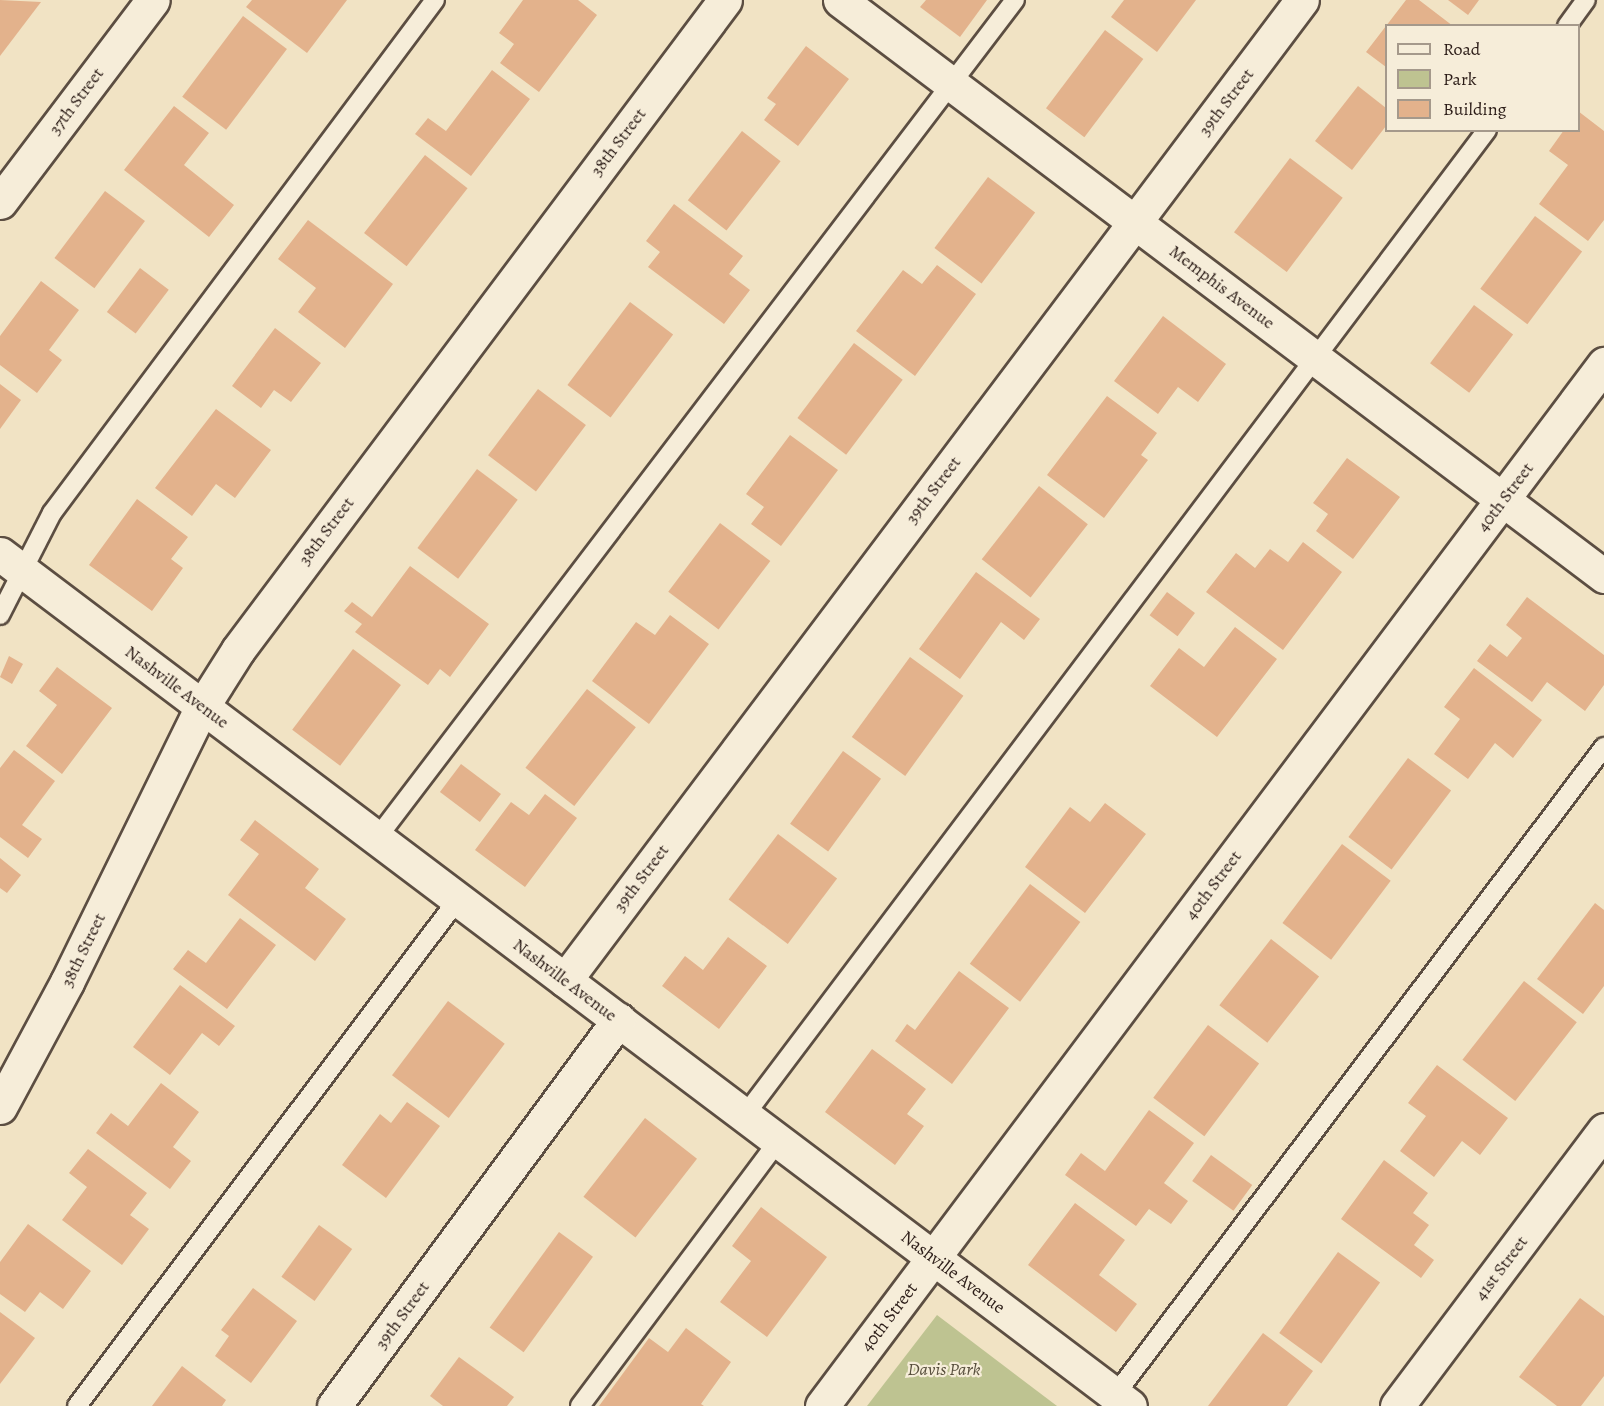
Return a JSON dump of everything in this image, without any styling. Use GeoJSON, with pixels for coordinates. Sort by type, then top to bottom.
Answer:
{"type":"FeatureCollection","features":[{"type":"Feature","properties":{"kind":"street","name":"37th Street"},"geometry":{"type":"LineString","coordinates":[[0,202],[153,0]]}},
{"type":"Feature","properties":{"kind":"street","name":"38th Street"},"geometry":{"type":"LineString","coordinates":[[0,1107],[67,982],[202,707],[278,596],[724,0]]}},
{"type":"Feature","properties":{"kind":"street","name":"Memphis Avenue"},"geometry":{"type":"LineString","coordinates":[[840,0],[1604,576]]}},
{"type":"Feature","properties":{"kind":"street","name":"39th Street"},"geometry":{"type":"LineString","coordinates":[[565,980],[1302,0]]}},
{"type":"Feature","properties":{"kind":"street","name":"40th Street"},"geometry":{"type":"LineString","coordinates":[[822,1406],[1604,364]]}},
{"type":"Feature","properties":{"kind":"street","name":"Nashville Avenue"},"geometry":{"type":"LineString","coordinates":[[12,563],[1122,1400]]}},
{"type":"Feature","properties":{"kind":"street","name":"39th Street"},"geometry":{"type":"LineString","coordinates":[[334,1406],[618,1020]]}},
{"type":"Feature","properties":{"kind":"street","name":"41st Street"},"geometry":{"type":"LineString","coordinates":[[1397,1406],[1604,1130]]}},
{"type":"Feature","properties":{"kind":"lane"},"geometry":{"type":"LineString","coordinates":[[0,615],[12,563],[52,513],[435,0]]}},
{"type":"Feature","properties":{"kind":"lane"},"geometry":{"type":"LineString","coordinates":[[377,838],[1015,0]]}},
{"type":"Feature","properties":{"kind":"lane"},"geometry":{"type":"LineString","coordinates":[[1568,24],[1586,0]]}},
{"type":"Feature","properties":{"kind":"lane"},"geometry":{"type":"LineString","coordinates":[[745,1116],[1485,132]]}},
{"type":"Feature","properties":{"kind":"lane"},"geometry":{"type":"LineString","coordinates":[[1122,1400],[1604,747]]}},
{"type":"Feature","properties":{"kind":"lane"},"geometry":{"type":"LineString","coordinates":[[77,1406],[458,899]]}},
{"type":"Feature","properties":{"kind":"lane"},"geometry":{"type":"LineString","coordinates":[[580,1406],[778,1141]]}},
{"type":"Feature","properties":{"kind":"green space","name":"Davis Park"},"geometry":{"type":"Polygon","coordinates":[[[937,1315],[1057,1406],[867,1406],[937,1315]]]}},
{"type":"Feature","properties":{"kind":"building"},"geometry":{"type":"Polygon","coordinates":[[[0,0],[41,2],[0,56],[0,0]]]}},
{"type":"Feature","properties":{"kind":"building"},"geometry":{"type":"Polygon","coordinates":[[[252,0],[347,0],[307,53],[246,7],[252,0]]]}},
{"type":"Feature","properties":{"kind":"building"},"geometry":{"type":"Polygon","coordinates":[[[523,0],[578,0],[597,15],[539,92],[500,63],[514,44],[499,33],[523,0]]]}},
{"type":"Feature","properties":{"kind":"building"},"geometry":{"type":"Polygon","coordinates":[[[926,0],[987,0],[960,37],[920,7],[926,0]]]}},
{"type":"Feature","properties":{"kind":"building"},"geometry":{"type":"Polygon","coordinates":[[[1124,0],[1196,0],[1157,52],[1111,17],[1124,0]]]}},
{"type":"Feature","properties":{"kind":"building"},"geometry":{"type":"Polygon","coordinates":[[[1406,0],[1419,0],[1450,24],[1388,24],[1406,0]]]}},
{"type":"Feature","properties":{"kind":"building"},"geometry":{"type":"Polygon","coordinates":[[[1448,0],[1479,0],[1468,15],[1448,0]]]}},
{"type":"Feature","properties":{"kind":"building"},"geometry":{"type":"Polygon","coordinates":[[[243,16],[287,49],[226,130],[182,97],[243,16]]]}},
{"type":"Feature","properties":{"kind":"building"},"geometry":{"type":"Polygon","coordinates":[[[1385,27],[1385,66],[1366,52],[1385,27]]]}},
{"type":"Feature","properties":{"kind":"building"},"geometry":{"type":"Polygon","coordinates":[[[1105,30],[1143,59],[1084,137],[1046,108],[1105,30]]]}},
{"type":"Feature","properties":{"kind":"building"},"geometry":{"type":"Polygon","coordinates":[[[806,46],[849,79],[798,146],[764,120],[776,104],[767,98],[806,46]]]}},
{"type":"Feature","properties":{"kind":"building"},"geometry":{"type":"Polygon","coordinates":[[[492,70],[530,99],[471,176],[415,134],[428,118],[446,131],[492,70]]]}},
{"type":"Feature","properties":{"kind":"building"},"geometry":{"type":"Polygon","coordinates":[[[1358,86],[1385,107],[1385,127],[1352,170],[1315,141],[1358,86]]]}},
{"type":"Feature","properties":{"kind":"building"},"geometry":{"type":"Polygon","coordinates":[[[174,106],[209,133],[184,165],[234,205],[209,237],[124,170],[174,106]]]}},
{"type":"Feature","properties":{"kind":"building"},"geometry":{"type":"Polygon","coordinates":[[[1580,113],[1604,131],[1604,220],[1588,241],[1539,204],[1568,165],[1549,151],[1563,132],[1580,132],[1580,113]]]}},
{"type":"Feature","properties":{"kind":"building"},"geometry":{"type":"Polygon","coordinates":[[[742,131],[781,161],[726,231],[688,200],[742,131]]]}},
{"type":"Feature","properties":{"kind":"building"},"geometry":{"type":"Polygon","coordinates":[[[425,155],[468,188],[407,266],[364,233],[425,155]]]}},
{"type":"Feature","properties":{"kind":"building"},"geometry":{"type":"Polygon","coordinates":[[[1290,158],[1343,198],[1287,272],[1234,232],[1290,158]]]}},
{"type":"Feature","properties":{"kind":"building"},"geometry":{"type":"Polygon","coordinates":[[[988,177],[1035,213],[982,284],[934,248],[988,177]]]}},
{"type":"Feature","properties":{"kind":"building"},"geometry":{"type":"Polygon","coordinates":[[[105,191],[145,221],[94,288],[54,258],[105,191]]]}},
{"type":"Feature","properties":{"kind":"building"},"geometry":{"type":"Polygon","coordinates":[[[674,204],[743,256],[729,274],[750,290],[724,324],[648,267],[660,252],[646,241],[674,204]]]}},
{"type":"Feature","properties":{"kind":"building"},"geometry":{"type":"Polygon","coordinates":[[[1535,216],[1582,252],[1527,324],[1480,289],[1535,216]]]}},
{"type":"Feature","properties":{"kind":"building"},"geometry":{"type":"Polygon","coordinates":[[[308,220],[393,284],[345,348],[298,312],[316,288],[278,259],[308,220]]]}},
{"type":"Feature","properties":{"kind":"building"},"geometry":{"type":"Polygon","coordinates":[[[937,265],[976,294],[915,376],[856,331],[903,270],[922,284],[937,265]]]}},
{"type":"Feature","properties":{"kind":"building"},"geometry":{"type":"Polygon","coordinates":[[[140,268],[169,290],[136,334],[107,312],[140,268]]]}},
{"type":"Feature","properties":{"kind":"building"},"geometry":{"type":"Polygon","coordinates":[[[41,281],[79,310],[49,350],[62,360],[37,393],[0,365],[0,336],[41,281]]]}},
{"type":"Feature","properties":{"kind":"building"},"geometry":{"type":"Polygon","coordinates":[[[630,302],[673,334],[611,418],[567,385],[630,302]]]}},
{"type":"Feature","properties":{"kind":"building"},"geometry":{"type":"Polygon","coordinates":[[[1474,305],[1513,334],[1469,393],[1430,363],[1474,305]]]}},
{"type":"Feature","properties":{"kind":"building"},"geometry":{"type":"Polygon","coordinates":[[[1163,316],[1226,364],[1198,402],[1178,387],[1158,414],[1114,381],[1163,316]]]}},
{"type":"Feature","properties":{"kind":"building"},"geometry":{"type":"Polygon","coordinates":[[[275,328],[321,363],[291,402],[274,390],[261,408],[232,386],[275,328]]]}},
{"type":"Feature","properties":{"kind":"building"},"geometry":{"type":"Polygon","coordinates":[[[854,343],[903,380],[846,455],[797,418],[854,343]]]}},
{"type":"Feature","properties":{"kind":"building"},"geometry":{"type":"Polygon","coordinates":[[[0,384],[21,400],[0,429],[0,384]]]}},
{"type":"Feature","properties":{"kind":"building"},"geometry":{"type":"Polygon","coordinates":[[[538,389],[586,425],[536,491],[488,455],[538,389]]]}},
{"type":"Feature","properties":{"kind":"building"},"geometry":{"type":"Polygon","coordinates":[[[1107,396],[1157,433],[1141,455],[1148,460],[1104,518],[1047,475],[1107,396]]]}},
{"type":"Feature","properties":{"kind":"building"},"geometry":{"type":"Polygon","coordinates":[[[216,409],[271,450],[235,498],[216,484],[192,516],[155,488],[216,409]]]}},
{"type":"Feature","properties":{"kind":"building"},"geometry":{"type":"Polygon","coordinates":[[[790,435],[838,470],[781,546],[751,524],[764,507],[746,494],[790,435]]]}},
{"type":"Feature","properties":{"kind":"building"},"geometry":{"type":"Polygon","coordinates":[[[1347,458],[1400,497],[1353,559],[1316,531],[1328,514],[1313,503],[1347,458]]]}},
{"type":"Feature","properties":{"kind":"building"},"geometry":{"type":"Polygon","coordinates":[[[477,469],[518,500],[458,579],[417,548],[477,469]]]}},
{"type":"Feature","properties":{"kind":"building"},"geometry":{"type":"Polygon","coordinates":[[[1039,486],[1088,524],[1031,597],[982,559],[1039,486]]]}},
{"type":"Feature","properties":{"kind":"building"},"geometry":{"type":"Polygon","coordinates":[[[137,499],[188,537],[171,559],[183,568],[152,611],[89,565],[137,499]]]}},
{"type":"Feature","properties":{"kind":"building"},"geometry":{"type":"Polygon","coordinates":[[[720,523],[770,561],[719,630],[668,592],[720,523]]]}},
{"type":"Feature","properties":{"kind":"building"},"geometry":{"type":"Polygon","coordinates":[[[1303,542],[1342,572],[1283,650],[1206,592],[1236,553],[1255,568],[1270,549],[1288,562],[1303,542]]]}},
{"type":"Feature","properties":{"kind":"building"},"geometry":{"type":"Polygon","coordinates":[[[410,566],[489,624],[450,677],[440,669],[428,685],[355,632],[362,624],[344,611],[352,602],[372,617],[410,566]]]}},
{"type":"Feature","properties":{"kind":"building"},"geometry":{"type":"Polygon","coordinates":[[[976,572],[1040,619],[1024,640],[1001,622],[960,679],[919,649],[976,572]]]}},
{"type":"Feature","properties":{"kind":"building"},"geometry":{"type":"Polygon","coordinates":[[[1167,592],[1195,613],[1177,636],[1150,615],[1167,592]]]}},
{"type":"Feature","properties":{"kind":"building"},"geometry":{"type":"Polygon","coordinates":[[[1527,597],[1604,655],[1604,685],[1585,711],[1547,682],[1532,702],[1477,661],[1490,644],[1507,657],[1522,638],[1506,625],[1527,597]]]}},
{"type":"Feature","properties":{"kind":"building"},"geometry":{"type":"Polygon","coordinates":[[[670,615],[709,644],[649,724],[592,681],[636,622],[655,635],[670,615]]]}},
{"type":"Feature","properties":{"kind":"building"},"geometry":{"type":"Polygon","coordinates":[[[1235,627],[1277,659],[1217,737],[1150,686],[1179,648],[1204,667],[1235,627]]]}},
{"type":"Feature","properties":{"kind":"building"},"geometry":{"type":"Polygon","coordinates":[[[353,649],[401,685],[340,766],[292,730],[353,649]]]}},
{"type":"Feature","properties":{"kind":"building"},"geometry":{"type":"Polygon","coordinates":[[[9,656],[23,664],[12,684],[0,677],[9,656]]]}},
{"type":"Feature","properties":{"kind":"building"},"geometry":{"type":"Polygon","coordinates":[[[910,657],[963,696],[905,776],[852,737],[910,657]]]}},
{"type":"Feature","properties":{"kind":"building"},"geometry":{"type":"Polygon","coordinates":[[[57,667],[112,708],[62,774],[26,746],[57,705],[39,691],[57,667]]]}},
{"type":"Feature","properties":{"kind":"building"},"geometry":{"type":"Polygon","coordinates":[[[1474,668],[1542,720],[1513,758],[1495,743],[1468,779],[1434,754],[1460,719],[1444,707],[1474,668]]]}},
{"type":"Feature","properties":{"kind":"building"},"geometry":{"type":"Polygon","coordinates":[[[587,689],[636,727],[574,806],[525,768],[587,689]]]}},
{"type":"Feature","properties":{"kind":"building"},"geometry":{"type":"Polygon","coordinates":[[[14,750],[55,781],[22,825],[42,839],[28,858],[0,837],[0,768],[14,750]]]}},
{"type":"Feature","properties":{"kind":"building"},"geometry":{"type":"Polygon","coordinates":[[[843,751],[881,779],[828,851],[790,824],[843,751]]]}},
{"type":"Feature","properties":{"kind":"building"},"geometry":{"type":"Polygon","coordinates":[[[1408,758],[1451,790],[1392,870],[1348,837],[1408,758]]]}},
{"type":"Feature","properties":{"kind":"building"},"geometry":{"type":"Polygon","coordinates":[[[461,764],[501,794],[480,822],[440,792],[461,764]]]}},
{"type":"Feature","properties":{"kind":"building"},"geometry":{"type":"Polygon","coordinates":[[[545,794],[577,818],[525,887],[475,850],[511,802],[529,815],[545,794]]]}},
{"type":"Feature","properties":{"kind":"building"},"geometry":{"type":"Polygon","coordinates":[[[1105,803],[1146,834],[1085,913],[1025,867],[1070,807],[1090,822],[1105,803]]]}},
{"type":"Feature","properties":{"kind":"building"},"geometry":{"type":"Polygon","coordinates":[[[255,820],[319,869],[305,888],[346,919],[315,961],[228,895],[259,854],[240,840],[255,820]]]}},
{"type":"Feature","properties":{"kind":"building"},"geometry":{"type":"Polygon","coordinates":[[[778,834],[837,879],[788,944],[729,899],[778,834]]]}},
{"type":"Feature","properties":{"kind":"building"},"geometry":{"type":"Polygon","coordinates":[[[1342,844],[1391,881],[1331,960],[1282,923],[1342,844]]]}},
{"type":"Feature","properties":{"kind":"building"},"geometry":{"type":"Polygon","coordinates":[[[0,858],[21,875],[7,893],[0,888],[0,858]]]}},
{"type":"Feature","properties":{"kind":"building"},"geometry":{"type":"Polygon","coordinates":[[[1030,884],[1080,922],[1020,1002],[970,964],[1030,884]]]}},
{"type":"Feature","properties":{"kind":"building"},"geometry":{"type":"Polygon","coordinates":[[[1595,903],[1604,910],[1604,986],[1583,1014],[1537,979],[1595,903]]]}},
{"type":"Feature","properties":{"kind":"building"},"geometry":{"type":"Polygon","coordinates":[[[240,918],[276,945],[227,1009],[173,969],[188,950],[206,963],[240,918]]]}},
{"type":"Feature","properties":{"kind":"building"},"geometry":{"type":"Polygon","coordinates":[[[728,937],[767,966],[719,1029],[662,986],[685,956],[703,970],[728,937]]]}},
{"type":"Feature","properties":{"kind":"building"},"geometry":{"type":"Polygon","coordinates":[[[1271,939],[1319,977],[1267,1043],[1219,1005],[1271,939]]]}},
{"type":"Feature","properties":{"kind":"building"},"geometry":{"type":"Polygon","coordinates":[[[959,971],[1009,1008],[952,1084],[895,1041],[907,1024],[915,1030],[959,971]]]}},
{"type":"Feature","properties":{"kind":"building"},"geometry":{"type":"Polygon","coordinates":[[[1524,981],[1577,1022],[1515,1101],[1462,1060],[1524,981]]]}},
{"type":"Feature","properties":{"kind":"building"},"geometry":{"type":"Polygon","coordinates":[[[180,985],[235,1026],[219,1046],[202,1033],[170,1075],[133,1047],[180,985]]]}},
{"type":"Feature","properties":{"kind":"building"},"geometry":{"type":"Polygon","coordinates":[[[448,1001],[505,1044],[449,1118],[392,1075],[448,1001]]]}},
{"type":"Feature","properties":{"kind":"building"},"geometry":{"type":"Polygon","coordinates":[[[1208,1025],[1259,1064],[1204,1136],[1153,1098],[1208,1025]]]}},
{"type":"Feature","properties":{"kind":"building"},"geometry":{"type":"Polygon","coordinates":[[[872,1049],[926,1089],[907,1114],[924,1126],[895,1165],[825,1112],[872,1049]]]}},
{"type":"Feature","properties":{"kind":"building"},"geometry":{"type":"Polygon","coordinates":[[[1437,1065],[1508,1118],[1480,1155],[1462,1141],[1434,1177],[1400,1151],[1426,1116],[1408,1103],[1437,1065]]]}},
{"type":"Feature","properties":{"kind":"building"},"geometry":{"type":"Polygon","coordinates":[[[161,1083],[199,1112],[173,1147],[191,1161],[170,1189],[96,1133],[111,1113],[128,1126],[161,1083]]]}},
{"type":"Feature","properties":{"kind":"building"},"geometry":{"type":"Polygon","coordinates":[[[407,1102],[440,1126],[386,1198],[342,1165],[380,1114],[391,1123],[407,1102]]]}},
{"type":"Feature","properties":{"kind":"building"},"geometry":{"type":"Polygon","coordinates":[[[1149,1110],[1194,1143],[1164,1183],[1188,1201],[1171,1224],[1149,1209],[1136,1226],[1065,1175],[1081,1153],[1105,1171],[1149,1110]]]}},
{"type":"Feature","properties":{"kind":"building"},"geometry":{"type":"Polygon","coordinates":[[[645,1118],[697,1159],[635,1237],[583,1197],[645,1118]]]}},
{"type":"Feature","properties":{"kind":"building"},"geometry":{"type":"Polygon","coordinates":[[[88,1149],[147,1193],[130,1215],[149,1229],[122,1265],[62,1220],[87,1187],[69,1173],[88,1149]]]}},
{"type":"Feature","properties":{"kind":"building"},"geometry":{"type":"Polygon","coordinates":[[[1211,1155],[1252,1185],[1233,1211],[1192,1181],[1211,1155]]]}},
{"type":"Feature","properties":{"kind":"building"},"geometry":{"type":"Polygon","coordinates":[[[1384,1160],[1428,1193],[1413,1213],[1429,1225],[1414,1245],[1434,1260],[1421,1278],[1341,1219],[1384,1160]]]}},
{"type":"Feature","properties":{"kind":"building"},"geometry":{"type":"Polygon","coordinates":[[[1075,1203],[1125,1240],[1099,1275],[1137,1304],[1116,1332],[1028,1265],[1075,1203]]]}},
{"type":"Feature","properties":{"kind":"building"},"geometry":{"type":"Polygon","coordinates":[[[761,1207],[827,1257],[767,1337],[720,1302],[751,1261],[732,1246],[761,1207]]]}},
{"type":"Feature","properties":{"kind":"building"},"geometry":{"type":"Polygon","coordinates":[[[28,1224],[91,1271],[63,1309],[40,1292],[25,1312],[0,1294],[0,1262],[28,1224]]]}},
{"type":"Feature","properties":{"kind":"building"},"geometry":{"type":"Polygon","coordinates":[[[319,1225],[352,1249],[315,1301],[281,1277],[319,1225]]]}},
{"type":"Feature","properties":{"kind":"building"},"geometry":{"type":"Polygon","coordinates":[[[559,1232],[593,1257],[524,1352],[490,1327],[559,1232]]]}},
{"type":"Feature","properties":{"kind":"building"},"geometry":{"type":"Polygon","coordinates":[[[1338,1252],[1380,1283],[1321,1363],[1279,1333],[1338,1252]]]}},
{"type":"Feature","properties":{"kind":"building"},"geometry":{"type":"Polygon","coordinates":[[[253,1288],[297,1321],[251,1383],[215,1356],[229,1336],[221,1330],[253,1288]]]}},
{"type":"Feature","properties":{"kind":"building"},"geometry":{"type":"Polygon","coordinates":[[[1580,1298],[1604,1316],[1604,1376],[1581,1406],[1557,1406],[1519,1377],[1580,1298]]]}},
{"type":"Feature","properties":{"kind":"building"},"geometry":{"type":"Polygon","coordinates":[[[0,1312],[35,1338],[0,1384],[0,1312]]]}},
{"type":"Feature","properties":{"kind":"building"},"geometry":{"type":"Polygon","coordinates":[[[686,1328],[731,1362],[701,1404],[704,1406],[599,1406],[649,1338],[668,1352],[686,1328]]]}},
{"type":"Feature","properties":{"kind":"building"},"geometry":{"type":"Polygon","coordinates":[[[1263,1333],[1313,1371],[1287,1406],[1208,1406],[1263,1333]]]}},
{"type":"Feature","properties":{"kind":"building"},"geometry":{"type":"Polygon","coordinates":[[[459,1357],[514,1397],[507,1406],[443,1406],[430,1396],[459,1357]]]}},
{"type":"Feature","properties":{"kind":"building"},"geometry":{"type":"Polygon","coordinates":[[[182,1366],[226,1400],[222,1406],[152,1406],[182,1366]]]}}]}
